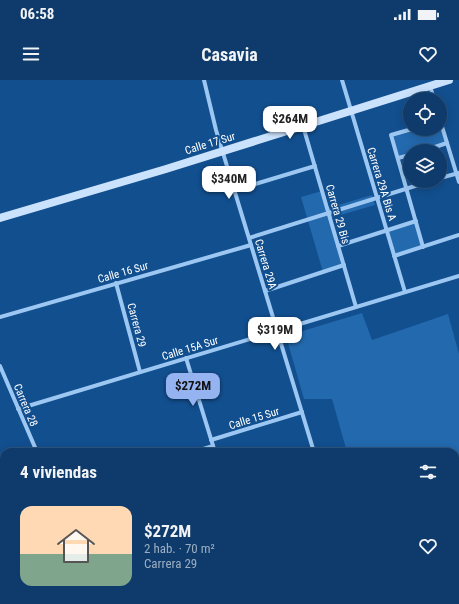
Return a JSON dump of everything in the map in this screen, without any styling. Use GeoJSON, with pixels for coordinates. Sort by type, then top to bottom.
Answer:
{"type":"FeatureCollection","features":[{"type":"Feature","properties":{"kind":"street","name":"Carrera 29A"},"geometry":{"type":"LineString","coordinates":[[204,80],[216,130],[313,448]]}},
{"type":"Feature","properties":{"kind":"street","name":"Carrera 29A Bis A"},"geometry":{"type":"LineString","coordinates":[[342,80],[405,292]]}},
{"type":"Feature","properties":{"kind":"street","name":"Calle 17 Sur"},"geometry":{"type":"LineString","coordinates":[[0,218],[223,151],[449,80]]}},
{"type":"Feature","properties":{"kind":"street"},"geometry":{"type":"LineString","coordinates":[[430,86],[432,92]]}},
{"type":"Feature","properties":{"kind":"street","name":"Carrera 29 Bis"},"geometry":{"type":"LineString","coordinates":[[303,126],[356,307]]}},
{"type":"Feature","properties":{"kind":"street"},"geometry":{"type":"LineString","coordinates":[[403,132],[392,135],[403,175]]}},
{"type":"Feature","properties":{"kind":"street"},"geometry":{"type":"LineString","coordinates":[[445,136],[458,173],[459,182]]}},
{"type":"Feature","properties":{"kind":"street"},"geometry":{"type":"LineString","coordinates":[[398,158],[403,157]]}},
{"type":"Feature","properties":{"kind":"street"},"geometry":{"type":"LineString","coordinates":[[235,190],[315,166]]}},
{"type":"Feature","properties":{"kind":"street"},"geometry":{"type":"LineString","coordinates":[[447,176],[458,173]]}},
{"type":"Feature","properties":{"kind":"street"},"geometry":{"type":"LineString","coordinates":[[249,238],[407,188],[423,246]]}},
{"type":"Feature","properties":{"kind":"street"},"geometry":{"type":"LineString","coordinates":[[338,246],[416,221]]}},
{"type":"Feature","properties":{"kind":"street"},"geometry":{"type":"LineString","coordinates":[[394,256],[459,235]]}},
{"type":"Feature","properties":{"kind":"street","name":"Calle 16 Sur"},"geometry":{"type":"LineString","coordinates":[[0,317],[251,245]]}},
{"type":"Feature","properties":{"kind":"street"},"geometry":{"type":"LineString","coordinates":[[265,292],[344,265]]}},
{"type":"Feature","properties":{"kind":"street","name":"Calle 15A Sur"},"geometry":{"type":"LineString","coordinates":[[18,409],[459,276]]}},
{"type":"Feature","properties":{"kind":"street","name":"Carrera 29"},"geometry":{"type":"LineString","coordinates":[[116,283],[140,372]]}},
{"type":"Feature","properties":{"kind":"street"},"geometry":{"type":"LineString","coordinates":[[186,358],[212,440],[213,446],[207,448]]}},
{"type":"Feature","properties":{"kind":"street","name":"Carrera 28"},"geometry":{"type":"LineString","coordinates":[[0,366],[35,448]]}},
{"type":"Feature","properties":{"kind":"street","name":"Calle 15 Sur"},"geometry":{"type":"LineString","coordinates":[[212,440],[302,412]]}},
{"type":"Feature","properties":{"kind":"shaded area"},"geometry":{"type":"Polygon","coordinates":[[[403,132],[403,136],[444,136],[446,143],[403,144],[403,156],[399,157],[392,135],[403,132]]]}},
{"type":"Feature","properties":{"kind":"shaded area"},"geometry":{"type":"Polygon","coordinates":[[[322,191],[328,208],[372,195],[375,205],[330,218],[344,265],[323,272],[301,197],[322,191]]]}},
{"type":"Feature","properties":{"kind":"shaded area"},"geometry":{"type":"Polygon","coordinates":[[[416,221],[423,247],[394,256],[386,230],[416,221]]]}},
{"type":"Feature","properties":{"kind":"shaded area"},"geometry":{"type":"Polygon","coordinates":[[[362,313],[372,340],[448,314],[459,354],[459,448],[346,448],[332,399],[304,399],[286,336],[362,313]]]}}]}
